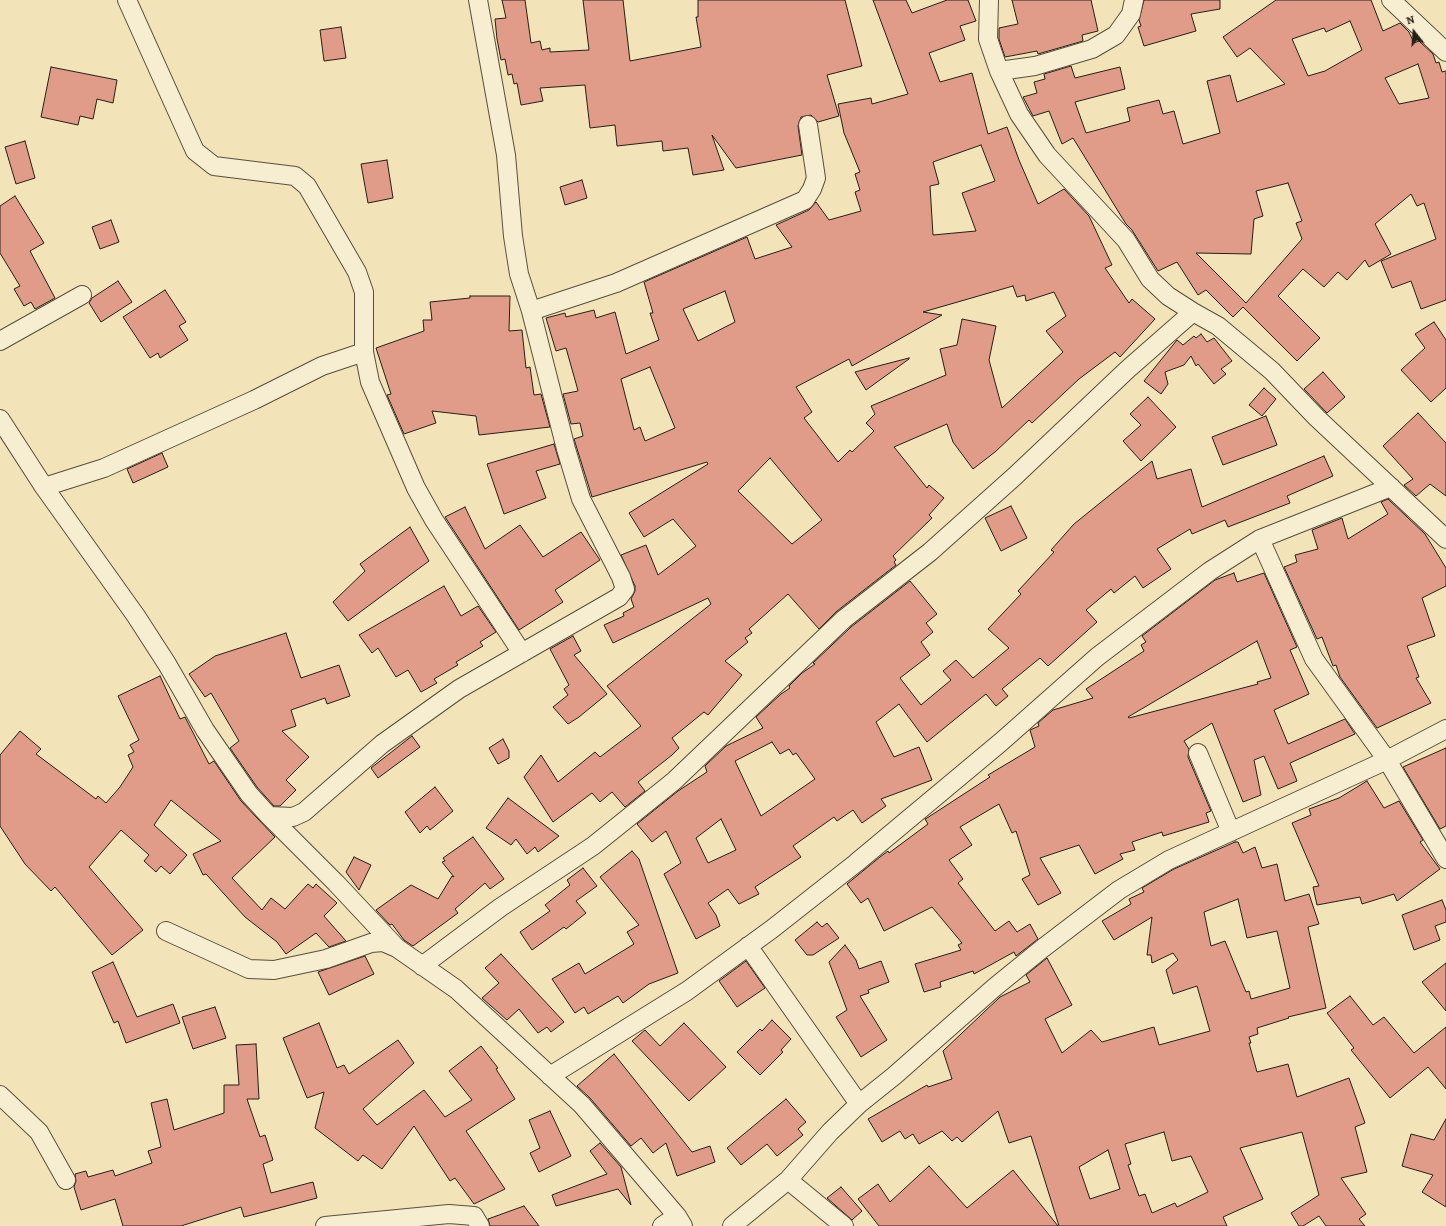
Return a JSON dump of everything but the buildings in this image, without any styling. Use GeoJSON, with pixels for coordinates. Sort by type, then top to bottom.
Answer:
{"type":"FeatureCollection","features":[{"type":"Feature","properties":{"kind":"street"},"geometry":{"type":"LineString","coordinates":[[127,0],[194,151],[214,166],[295,176],[308,186],[357,272],[364,292],[364,352],[370,382],[416,488],[434,520],[522,653]]}},
{"type":"Feature","properties":{"kind":"street"},"geometry":{"type":"LineString","coordinates":[[269,816],[293,817],[304,812],[382,744],[459,689],[619,597],[625,589],[616,565],[581,499],[566,449],[532,311],[519,274],[513,236],[506,155],[478,0]]}},
{"type":"Feature","properties":{"kind":"street"},"geometry":{"type":"LineString","coordinates":[[989,0],[988,38],[999,71],[1019,114],[1047,155],[1126,240],[1150,279],[1168,296],[1192,312],[1218,326],[1272,371],[1317,418],[1446,539]]}},
{"type":"Feature","properties":{"kind":"street"},"geometry":{"type":"LineString","coordinates":[[999,71],[1035,66],[1092,48],[1116,35],[1131,14],[1134,0]]}},
{"type":"Feature","properties":{"kind":"street"},"geometry":{"type":"LineString","coordinates":[[1391,0],[1446,52]]}},
{"type":"Feature","properties":{"kind":"street"},"geometry":{"type":"LineString","coordinates":[[532,311],[616,283],[805,200],[812,189],[816,178],[808,125]]}},
{"type":"Feature","properties":{"kind":"street"},"geometry":{"type":"LineString","coordinates":[[0,341],[82,295]]}},
{"type":"Feature","properties":{"kind":"street"},"geometry":{"type":"LineString","coordinates":[[422,966],[501,907],[593,846],[674,781],[844,619],[930,552],[1015,476],[1128,369],[1192,312]]}},
{"type":"Feature","properties":{"kind":"street"},"geometry":{"type":"LineString","coordinates":[[44,488],[104,468],[254,400],[322,366],[364,352]]}},
{"type":"Feature","properties":{"kind":"street"},"geometry":{"type":"LineString","coordinates":[[0,419],[44,488],[136,616],[205,730],[249,794],[397,948],[456,989],[582,1105],[680,1221],[662,1226]]}},
{"type":"Feature","properties":{"kind":"street"},"geometry":{"type":"LineString","coordinates":[[550,1076],[687,991],[748,946],[856,863],[1001,742],[1097,657],[1210,571],[1260,539],[1391,487]]}},
{"type":"Feature","properties":{"kind":"street"},"geometry":{"type":"LineString","coordinates":[[1260,539],[1314,659],[1388,760],[1446,859]]}},
{"type":"Feature","properties":{"kind":"street"},"geometry":{"type":"LineString","coordinates":[[732,1226],[788,1180],[830,1132],[859,1104],[894,1076],[995,987],[1119,890],[1169,860],[1388,760],[1446,729]]}},
{"type":"Feature","properties":{"kind":"street"},"geometry":{"type":"LineString","coordinates":[[1198,753],[1231,832]]}},
{"type":"Feature","properties":{"kind":"street"},"geometry":{"type":"LineString","coordinates":[[166,932],[249,969],[274,970],[319,961],[371,943],[383,942],[397,948]]}},
{"type":"Feature","properties":{"kind":"street"},"geometry":{"type":"LineString","coordinates":[[748,946],[859,1104]]}},
{"type":"Feature","properties":{"kind":"street"},"geometry":{"type":"LineString","coordinates":[[0,1095],[39,1132],[66,1180]]}},
{"type":"Feature","properties":{"kind":"street"},"geometry":{"type":"LineString","coordinates":[[788,1180],[844,1226]]}},
{"type":"Feature","properties":{"kind":"street"},"geometry":{"type":"LineString","coordinates":[[325,1226],[449,1214],[474,1216],[480,1226]]}}]}
